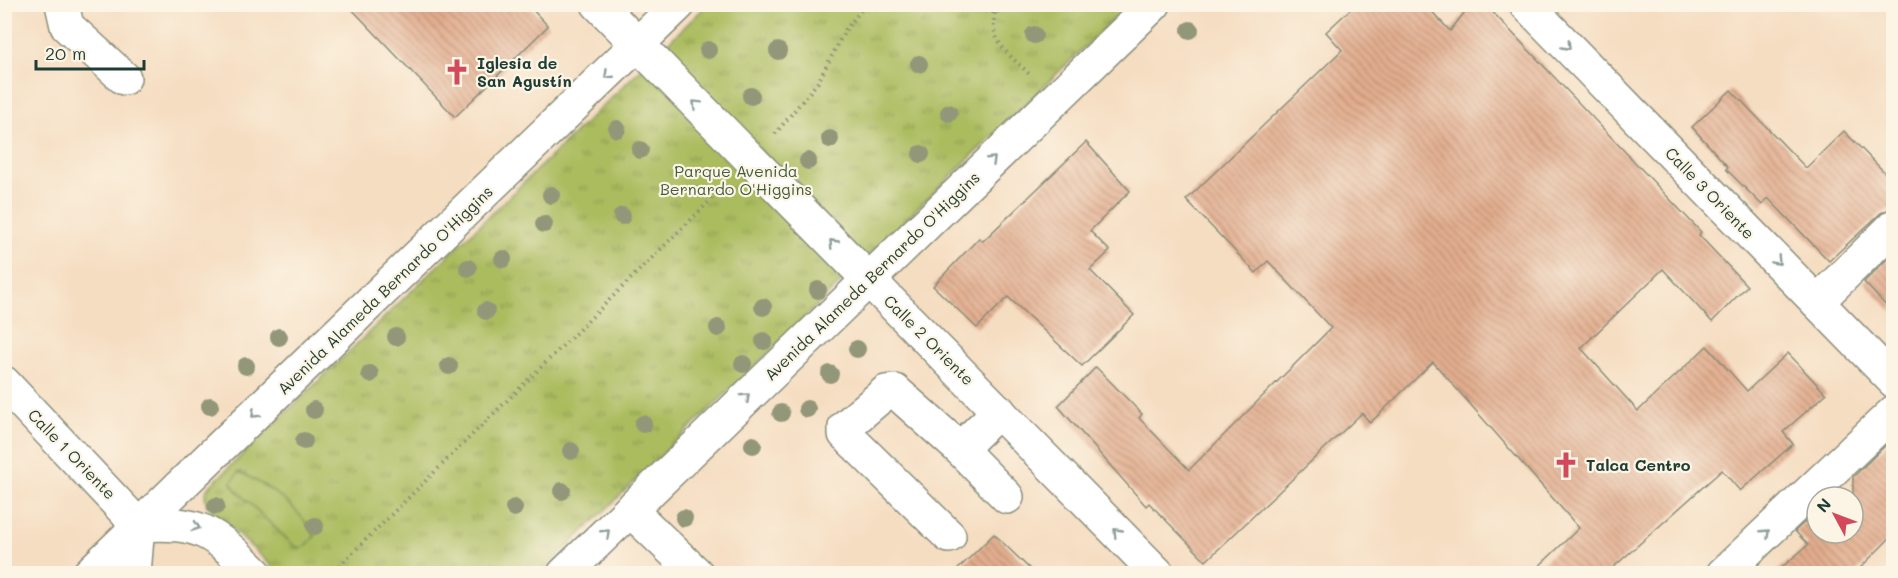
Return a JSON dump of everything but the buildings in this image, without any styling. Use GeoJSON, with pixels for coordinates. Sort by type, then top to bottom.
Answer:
{"type":"FeatureCollection","features":[{"type":"Feature","properties":{"kind":"main road"},"geometry":{"type":"LineString","coordinates":[[62,4],[68,26],[124,78]]}},
{"type":"Feature","properties":{"kind":"main road","name":"Calle 2 Oriente"},"geometry":{"type":"LineString","coordinates":[[598,4],[1158,573]]}},
{"type":"Feature","properties":{"kind":"main road","name":"Avenida Alameda Bernardo O'Higgins"},"geometry":{"type":"LineString","coordinates":[[89,573],[680,4]]}},
{"type":"Feature","properties":{"kind":"main road","name":"Avenida Alameda Bernardo O'Higgins"},"geometry":{"type":"LineString","coordinates":[[564,573],[1154,4]]}},
{"type":"Feature","properties":{"kind":"main road","name":"Calle 3 Oriente"},"geometry":{"type":"LineString","coordinates":[[1526,4],[1893,381]]}},
{"type":"Feature","properties":{"kind":"main road"},"geometry":{"type":"LineString","coordinates":[[1817,302],[1893,226]]}},
{"type":"Feature","properties":{"kind":"main road","name":"Calle 1 Oriente"},"geometry":{"type":"LineString","coordinates":[[4,383],[138,525]]}},
{"type":"Feature","properties":{"kind":"main road"},"geometry":{"type":"LineString","coordinates":[[949,536],[845,434],[845,426],[886,392],[895,391],[960,448],[1007,497]]}},
{"type":"Feature","properties":{"kind":"main road"},"geometry":{"type":"LineString","coordinates":[[960,448],[999,411]]}},
{"type":"Feature","properties":{"kind":"main road"},"geometry":{"type":"LineString","coordinates":[[1723,573],[1893,412]]}},
{"type":"Feature","properties":{"kind":"main road"},"geometry":{"type":"LineString","coordinates":[[630,510],[698,573]]}},
{"type":"Feature","properties":{"kind":"main road"},"geometry":{"type":"LineString","coordinates":[[134,573],[138,525],[171,522],[188,524],[207,531],[228,546],[256,573]]}},
{"type":"Feature","properties":{"kind":"path"},"geometry":{"type":"LineString","coordinates":[[331,573],[751,160],[818,82],[846,29],[866,4]]}},
{"type":"Feature","properties":{"kind":"path"},"geometry":{"type":"LineString","coordinates":[[963,4],[981,12],[995,13],[1024,4]]}},
{"type":"Feature","properties":{"kind":"path"},"geometry":{"type":"LineString","coordinates":[[995,13],[992,31],[996,40],[1055,100]]}},
{"type":"Feature","properties":{"kind":"green space","name":"Parque Avenida Bernardo O'Higgins"},"geometry":{"type":"Polygon","coordinates":[[[707,5],[1128,5],[540,573],[279,573],[207,505],[205,495],[207,489],[707,5]]]}},
{"type":"Feature","properties":{"kind":"green space"},"geometry":{"type":"Polygon","coordinates":[[[239,472],[282,498],[300,515],[315,536],[306,546],[299,548],[293,545],[235,489],[231,482],[239,472]]]}},
{"type":"Feature","properties":{"kind":"place","name":"Iglesia de San Agustín"},"geometry":{"type":"Point","coordinates":[457,72]}},
{"type":"Feature","properties":{"kind":"place","name":"Talca Centro"},"geometry":{"type":"Point","coordinates":[1566,465]}}]}
